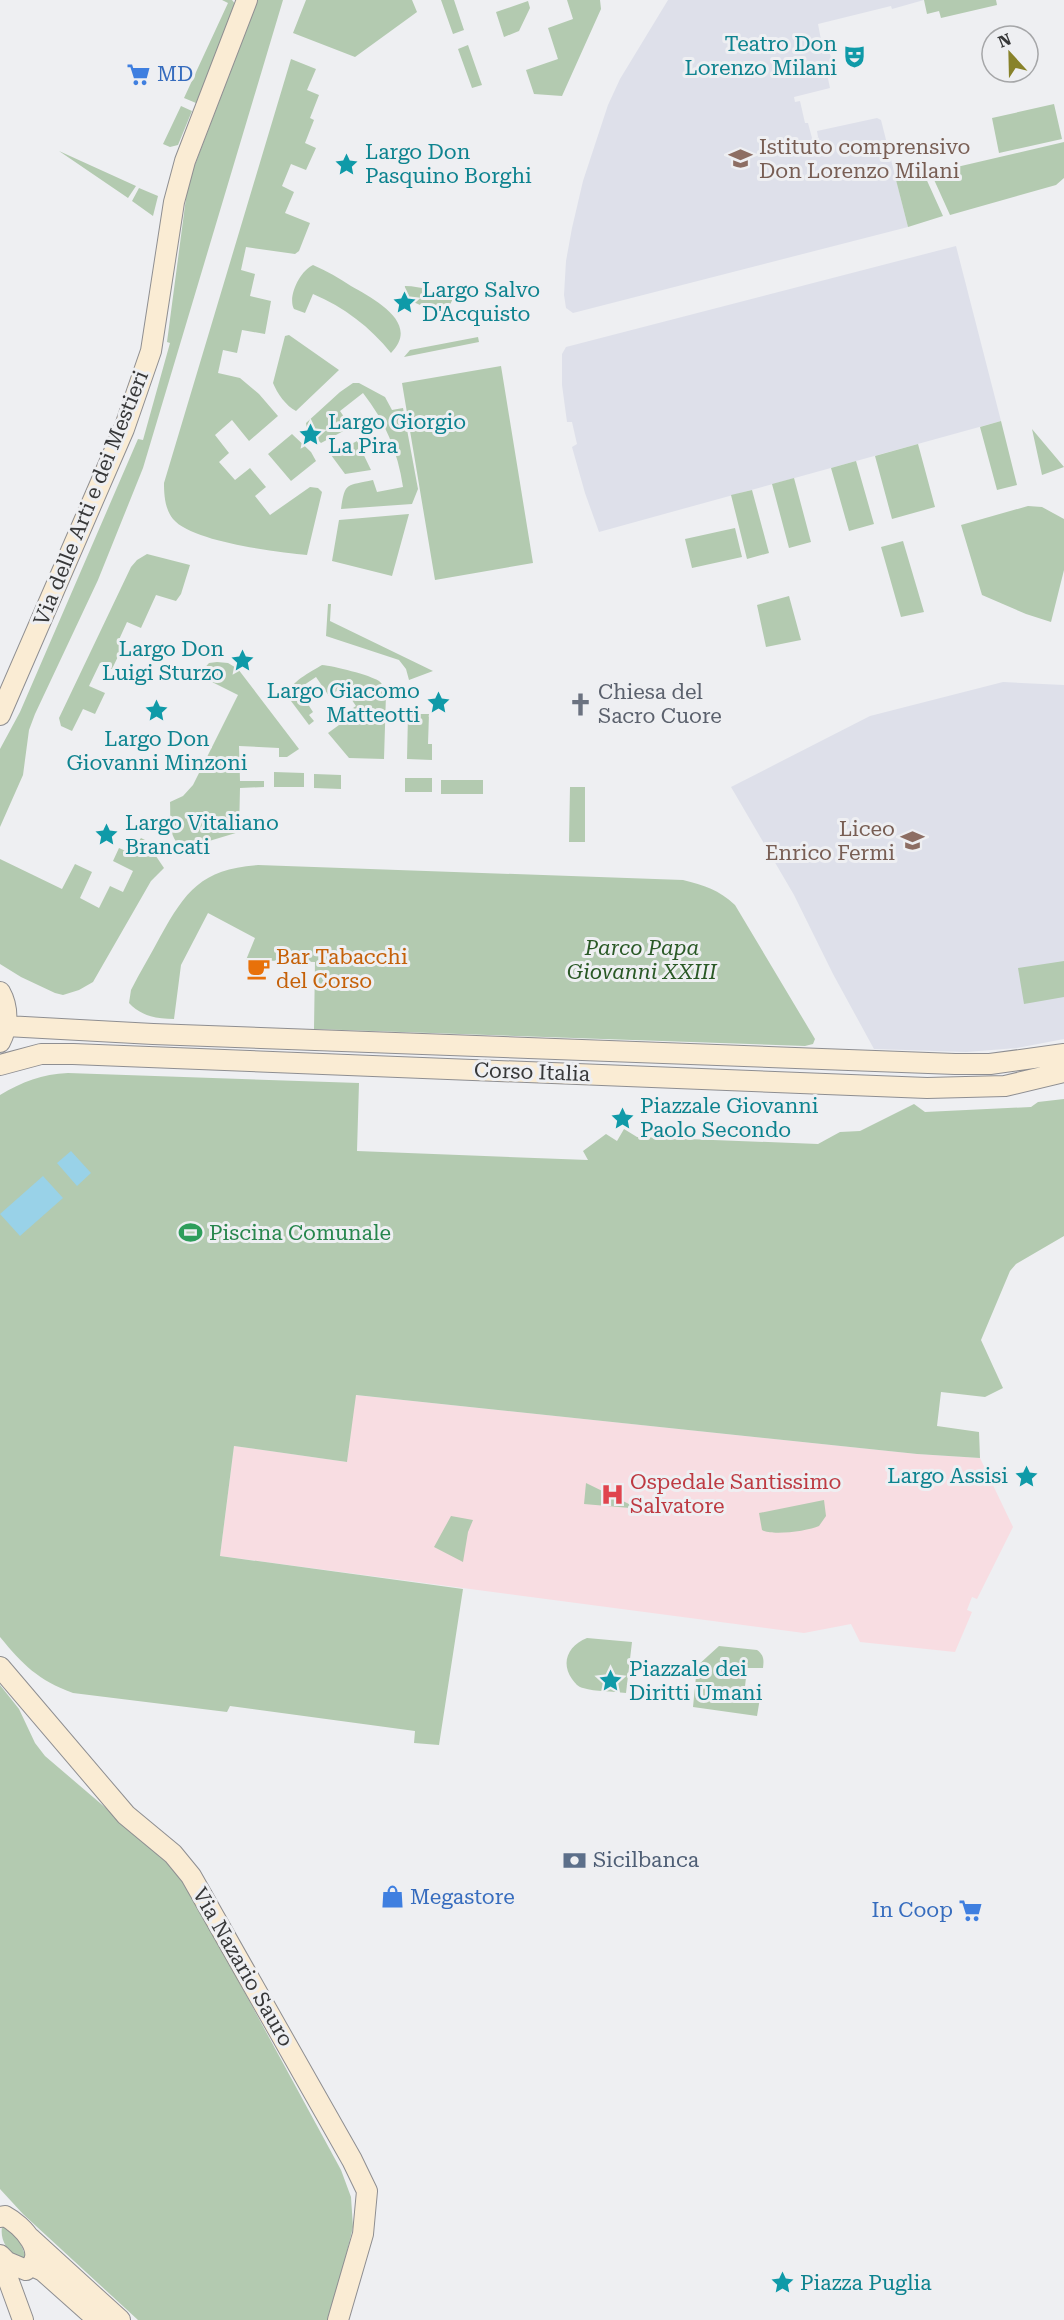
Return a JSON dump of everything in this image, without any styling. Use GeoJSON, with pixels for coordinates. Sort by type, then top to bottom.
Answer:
{"type":"FeatureCollection","features":[{"type":"Feature","properties":{"kind":"main road","name":"Via delle Arti e dei Mestieri"},"geometry":{"type":"LineString","coordinates":[[0,716],[124,429],[139,389],[151,351],[174,202],[185,161],[247,0]]}},
{"type":"Feature","properties":{"kind":"main road"},"geometry":{"type":"LineString","coordinates":[[0,992],[7,1011],[3,1034]]}},
{"type":"Feature","properties":{"kind":"main road","name":"Corso Italia"},"geometry":{"type":"LineString","coordinates":[[3,1034],[153,1034],[865,1062],[990,1064],[1064,1054]]}},
{"type":"Feature","properties":{"kind":"main road","name":"Corso Italia"},"geometry":{"type":"LineString","coordinates":[[0,1065],[41,1054],[73,1054],[927,1088],[1005,1086],[1064,1072]]}},
{"type":"Feature","properties":{"kind":"main road"},"geometry":{"type":"LineString","coordinates":[[0,1077],[26,1065],[73,1054]]}},
{"type":"Feature","properties":{"kind":"main road","name":"Via Nazario Sauro"},"geometry":{"type":"LineString","coordinates":[[0,1667],[126,1815],[173,1854],[191,1876],[352,2160],[367,2191],[363,2234],[339,2320]]}},
{"type":"Feature","properties":{"kind":"main road"},"geometry":{"type":"LineString","coordinates":[[2,2215],[22,2227],[30,2238],[120,2320]]}},
{"type":"Feature","properties":{"kind":"main road"},"geometry":{"type":"LineString","coordinates":[[10,2285],[29,2268],[35,2254],[30,2238]]}},
{"type":"Feature","properties":{"kind":"main road"},"geometry":{"type":"LineString","coordinates":[[0,2256],[7,2262],[43,2271],[98,2320]]}},
{"type":"Feature","properties":{"kind":"main road"},"geometry":{"type":"LineString","coordinates":[[0,2256],[22,2320]]}},
{"type":"Feature","properties":{"kind":"shaded area","name":"Istituto comprensivo Don Lorenzo Milani"},"geometry":{"type":"Polygon","coordinates":[[[668,0],[924,0],[818,24],[822,45],[828,45],[833,67],[826,69],[830,88],[794,97],[795,102],[800,101],[805,123],[808,123],[812,138],[818,137],[817,131],[877,118],[881,120],[908,227],[573,313],[566,308],[564,295],[566,261],[572,228],[583,181],[608,105],[620,79],[668,0]]]}},
{"type":"Feature","properties":{"kind":"shaded area"},"geometry":{"type":"Polygon","coordinates":[[[956,246],[1001,421],[599,532],[572,447],[577,444],[572,422],[567,422],[562,385],[562,354],[566,347],[956,246]]]}},
{"type":"Feature","properties":{"kind":"shaded area","name":"Liceo Enrico Fermi"},"geometry":{"type":"Polygon","coordinates":[[[1003,682],[1064,685],[1064,1039],[1017,1048],[966,1052],[874,1049],[833,974],[794,895],[731,787],[870,716],[1003,682]]]}},
{"type":"Feature","properties":{"kind":"shaded area","name":"Ospedale Santissimo Salvatore"},"geometry":{"type":"Polygon","coordinates":[[[355,1395],[917,1454],[980,1458],[1013,1527],[977,1599],[972,1597],[967,1610],[972,1612],[955,1652],[860,1642],[851,1624],[804,1633],[220,1556],[234,1446],[347,1462],[355,1395]]]}},
{"type":"Feature","properties":{"kind":"green space"},"geometry":{"type":"Polygon","coordinates":[[[222,0],[232,0],[236,5],[196,103],[184,98],[228,3],[222,0]]]}},
{"type":"Feature","properties":{"kind":"green space"},"geometry":{"type":"Polygon","coordinates":[[[258,0],[283,0],[143,468],[98,580],[35,714],[29,730],[23,775],[0,827],[0,749],[20,712],[138,439],[143,440],[170,343],[167,342],[188,183],[258,0]]]}},
{"type":"Feature","properties":{"kind":"green space"},"geometry":{"type":"Polygon","coordinates":[[[306,0],[412,0],[417,12],[355,57],[293,33],[306,0]]]}},
{"type":"Feature","properties":{"kind":"green space"},"geometry":{"type":"Polygon","coordinates":[[[441,0],[454,0],[464,30],[453,34],[441,0]]]}},
{"type":"Feature","properties":{"kind":"green space"},"geometry":{"type":"Polygon","coordinates":[[[567,0],[600,0],[601,9],[562,96],[534,94],[526,70],[558,59],[548,28],[573,19],[567,0]]]}},
{"type":"Feature","properties":{"kind":"green space"},"geometry":{"type":"Polygon","coordinates":[[[924,0],[996,0],[997,5],[941,18],[939,11],[927,14],[924,0]]]}},
{"type":"Feature","properties":{"kind":"green space"},"geometry":{"type":"Polygon","coordinates":[[[528,1],[530,8],[519,31],[504,37],[496,12],[528,1]]]}},
{"type":"Feature","properties":{"kind":"green space"},"geometry":{"type":"Polygon","coordinates":[[[468,45],[482,85],[472,88],[458,49],[468,45]]]}},
{"type":"Feature","properties":{"kind":"green space"},"geometry":{"type":"Polygon","coordinates":[[[291,59],[316,69],[307,90],[319,95],[310,118],[314,120],[305,143],[316,148],[306,170],[291,164],[282,186],[294,192],[285,213],[310,223],[299,251],[295,254],[246,247],[241,270],[255,274],[250,296],[271,301],[265,334],[242,330],[237,353],[223,350],[218,373],[240,378],[259,394],[278,416],[249,441],[232,420],[215,435],[229,453],[219,462],[235,480],[250,468],[266,487],[255,496],[270,515],[310,487],[318,488],[322,492],[307,555],[216,540],[183,527],[173,519],[168,511],[164,488],[291,59]]]}},
{"type":"Feature","properties":{"kind":"green space"},"geometry":{"type":"Polygon","coordinates":[[[1054,104],[1062,139],[999,153],[992,118],[1054,104]]]}},
{"type":"Feature","properties":{"kind":"green space"},"geometry":{"type":"Polygon","coordinates":[[[181,106],[192,111],[178,145],[170,147],[163,144],[181,106]]]}},
{"type":"Feature","properties":{"kind":"green space"},"geometry":{"type":"Polygon","coordinates":[[[1064,142],[1064,178],[1056,185],[950,215],[931,173],[1064,142]]]}},
{"type":"Feature","properties":{"kind":"green space"},"geometry":{"type":"Polygon","coordinates":[[[59,151],[136,186],[128,198],[59,151]]]}},
{"type":"Feature","properties":{"kind":"green space"},"geometry":{"type":"Polygon","coordinates":[[[924,174],[943,216],[908,227],[896,180],[924,174]]]}},
{"type":"Feature","properties":{"kind":"green space"},"geometry":{"type":"Polygon","coordinates":[[[139,188],[158,196],[153,216],[132,201],[139,188]]]}},
{"type":"Feature","properties":{"kind":"green space"},"geometry":{"type":"Polygon","coordinates":[[[313,265],[371,298],[391,313],[398,322],[401,332],[399,342],[391,353],[356,319],[313,294],[305,313],[294,309],[292,297],[296,284],[304,272],[313,265]]]}},
{"type":"Feature","properties":{"kind":"green space"},"geometry":{"type":"Polygon","coordinates":[[[405,286],[454,296],[445,316],[402,297],[405,286]]]}},
{"type":"Feature","properties":{"kind":"green space"},"geometry":{"type":"Polygon","coordinates":[[[289,335],[339,370],[296,411],[282,399],[273,383],[285,336],[289,335]]]}},
{"type":"Feature","properties":{"kind":"green space"},"geometry":{"type":"Polygon","coordinates":[[[478,337],[479,342],[404,357],[410,350],[478,337]]]}},
{"type":"Feature","properties":{"kind":"green space"},"geometry":{"type":"Polygon","coordinates":[[[501,366],[533,563],[435,580],[402,383],[501,366]]]}},
{"type":"Feature","properties":{"kind":"green space"},"geometry":{"type":"Polygon","coordinates":[[[353,383],[359,383],[385,397],[392,410],[403,408],[418,489],[412,504],[341,509],[346,489],[353,484],[373,480],[377,492],[403,487],[398,461],[389,437],[363,393],[340,411],[351,427],[321,443],[307,429],[306,423],[353,383]]]}},
{"type":"Feature","properties":{"kind":"green space"},"geometry":{"type":"Polygon","coordinates":[[[1001,421],[1017,485],[997,490],[980,427],[1001,421]]]}},
{"type":"Feature","properties":{"kind":"green space"},"geometry":{"type":"Polygon","coordinates":[[[1032,429],[1064,467],[1042,475],[1032,429]]]}},
{"type":"Feature","properties":{"kind":"green space"},"geometry":{"type":"Polygon","coordinates":[[[292,434],[311,452],[316,461],[291,481],[268,454],[292,434]]]}},
{"type":"Feature","properties":{"kind":"green space"},"geometry":{"type":"Polygon","coordinates":[[[357,441],[371,470],[345,474],[331,455],[357,441]]]}},
{"type":"Feature","properties":{"kind":"green space"},"geometry":{"type":"Polygon","coordinates":[[[918,444],[935,507],[892,519],[875,456],[918,444]]]}},
{"type":"Feature","properties":{"kind":"green space"},"geometry":{"type":"Polygon","coordinates":[[[856,461],[874,524],[849,531],[831,468],[856,461]]]}},
{"type":"Feature","properties":{"kind":"green space"},"geometry":{"type":"Polygon","coordinates":[[[794,478],[811,542],[789,548],[772,484],[794,478]]]}},
{"type":"Feature","properties":{"kind":"green space"},"geometry":{"type":"Polygon","coordinates":[[[752,490],[769,553],[747,559],[731,495],[752,490]]]}},
{"type":"Feature","properties":{"kind":"green space"},"geometry":{"type":"Polygon","coordinates":[[[1028,506],[1042,507],[1064,519],[1064,570],[1051,622],[982,595],[961,525],[1028,506]]]}},
{"type":"Feature","properties":{"kind":"green space"},"geometry":{"type":"Polygon","coordinates":[[[409,514],[392,576],[332,561],[339,520],[409,514]]]}},
{"type":"Feature","properties":{"kind":"green space"},"geometry":{"type":"Polygon","coordinates":[[[735,528],[742,557],[692,568],[685,539],[735,528]]]}},
{"type":"Feature","properties":{"kind":"green space"},"geometry":{"type":"Polygon","coordinates":[[[903,541],[924,612],[901,617],[881,547],[903,541]]]}},
{"type":"Feature","properties":{"kind":"green space"},"geometry":{"type":"Polygon","coordinates":[[[147,554],[190,565],[181,594],[176,601],[156,595],[141,628],[127,622],[117,644],[123,646],[112,669],[100,663],[89,686],[105,693],[95,714],[83,709],[72,731],[61,726],[59,718],[131,567],[147,554]]]}},
{"type":"Feature","properties":{"kind":"green space"},"geometry":{"type":"Polygon","coordinates":[[[789,596],[801,640],[766,647],[757,605],[789,596]]]}},
{"type":"Feature","properties":{"kind":"green space"},"geometry":{"type":"Polygon","coordinates":[[[328,604],[331,604],[330,621],[433,671],[409,680],[406,669],[399,660],[326,636],[328,604]]]}},
{"type":"Feature","properties":{"kind":"green space"},"geometry":{"type":"Polygon","coordinates":[[[209,663],[228,663],[238,669],[299,749],[287,757],[279,757],[279,748],[239,746],[240,781],[264,781],[264,787],[240,788],[239,832],[186,848],[176,841],[173,835],[170,822],[170,802],[183,796],[193,785],[238,695],[206,679],[208,675],[202,671],[209,663]]]}},
{"type":"Feature","properties":{"kind":"green space"},"geometry":{"type":"Polygon","coordinates":[[[322,665],[360,674],[382,684],[386,694],[384,759],[349,758],[328,733],[339,725],[335,720],[356,706],[343,687],[329,696],[316,677],[298,689],[313,712],[309,715],[314,721],[309,725],[288,697],[295,683],[322,665]]]}},
{"type":"Feature","properties":{"kind":"green space"},"geometry":{"type":"Polygon","coordinates":[[[408,714],[429,714],[428,744],[432,744],[432,760],[407,759],[408,714]]]}},
{"type":"Feature","properties":{"kind":"green space"},"geometry":{"type":"Polygon","coordinates":[[[274,772],[304,773],[304,787],[274,787],[274,772]]]}},
{"type":"Feature","properties":{"kind":"green space"},"geometry":{"type":"Polygon","coordinates":[[[314,774],[341,775],[341,789],[314,788],[314,774]]]}},
{"type":"Feature","properties":{"kind":"green space"},"geometry":{"type":"Polygon","coordinates":[[[405,778],[432,778],[432,792],[405,792],[405,778]]]}},
{"type":"Feature","properties":{"kind":"green space"},"geometry":{"type":"Polygon","coordinates":[[[441,780],[483,780],[483,794],[441,794],[441,780]]]}},
{"type":"Feature","properties":{"kind":"green space"},"geometry":{"type":"Polygon","coordinates":[[[570,787],[585,787],[585,842],[569,842],[570,787]]]}},
{"type":"Feature","properties":{"kind":"green space"},"geometry":{"type":"Polygon","coordinates":[[[141,838],[145,840],[164,868],[151,881],[93,982],[63,995],[21,977],[0,964],[0,859],[62,889],[75,864],[92,872],[80,898],[99,908],[110,886],[123,892],[133,871],[113,861],[119,848],[130,853],[141,838]]]}},
{"type":"Feature","properties":{"kind":"green space","name":"Parco Papa Giovanni XXIII"},"geometry":{"type":"Polygon","coordinates":[[[258,865],[683,880],[698,884],[717,892],[735,905],[815,1039],[813,1044],[805,1046],[314,1029],[315,962],[246,960],[255,938],[208,913],[181,965],[174,1019],[150,1016],[129,1003],[131,990],[178,906],[188,895],[209,877],[223,871],[258,865]]]}},
{"type":"Feature","properties":{"kind":"green space"},"geometry":{"type":"Polygon","coordinates":[[[1064,961],[1064,997],[1024,1004],[1018,968],[1064,961]]]}},
{"type":"Feature","properties":{"kind":"green space"},"geometry":{"type":"Polygon","coordinates":[[[68,1073],[359,1083],[357,1151],[588,1160],[583,1151],[606,1134],[617,1141],[624,1129],[637,1137],[818,1144],[840,1132],[860,1131],[914,1104],[925,1112],[1031,1107],[1038,1102],[1064,1099],[1064,1236],[1016,1264],[1010,1271],[981,1340],[1003,1388],[985,1397],[941,1392],[937,1426],[979,1432],[980,1458],[917,1454],[356,1395],[347,1462],[234,1446],[220,1556],[463,1589],[439,1745],[414,1743],[415,1731],[230,1706],[227,1712],[73,1693],[50,1683],[32,1671],[0,1637],[0,1095],[32,1080],[68,1073]]]}},
{"type":"Feature","properties":{"kind":"green space"},"geometry":{"type":"Polygon","coordinates":[[[586,1483],[631,1505],[630,1508],[584,1504],[586,1483]]]}},
{"type":"Feature","properties":{"kind":"green space"},"geometry":{"type":"Polygon","coordinates":[[[824,1500],[826,1516],[819,1526],[790,1532],[774,1533],[762,1530],[759,1513],[824,1500]]]}},
{"type":"Feature","properties":{"kind":"green space"},"geometry":{"type":"Polygon","coordinates":[[[451,1516],[473,1520],[468,1532],[463,1562],[434,1547],[451,1516]]]}},
{"type":"Feature","properties":{"kind":"green space"},"geometry":{"type":"Polygon","coordinates":[[[587,1638],[632,1642],[626,1693],[583,1688],[572,1679],[568,1673],[568,1655],[575,1645],[587,1638]]]}},
{"type":"Feature","properties":{"kind":"green space"},"geometry":{"type":"Polygon","coordinates":[[[719,1646],[757,1650],[762,1656],[763,1668],[747,1668],[744,1696],[760,1698],[757,1716],[693,1707],[697,1666],[719,1646]]]}},
{"type":"Feature","properties":{"kind":"green space"},"geometry":{"type":"Polygon","coordinates":[[[0,1685],[19,1709],[35,1743],[45,1756],[177,1871],[341,2170],[351,2197],[353,2227],[330,2320],[138,2320],[23,2214],[0,2189],[0,1685]]]}},
{"type":"Feature","properties":{"kind":"green space"},"geometry":{"type":"Polygon","coordinates":[[[8,2225],[15,2230],[26,2257],[17,2258],[5,2244],[2,2227],[8,2225]]]}},
{"type":"Feature","properties":{"kind":"water"},"geometry":{"type":"Polygon","coordinates":[[[71,1151],[91,1173],[77,1186],[57,1163],[71,1151]]]}},
{"type":"Feature","properties":{"kind":"water"},"geometry":{"type":"Polygon","coordinates":[[[43,1176],[63,1198],[20,1236],[0,1214],[43,1176]]]}},
{"type":"Feature","properties":{"kind":"place","name":"Teatro Don Lorenzo Milani"},"geometry":{"type":"Point","coordinates":[855,56]}},
{"type":"Feature","properties":{"kind":"place","name":"MD"},"geometry":{"type":"Point","coordinates":[139,74]}},
{"type":"Feature","properties":{"kind":"place","name":"Istituto comprensivo Don Lorenzo Milani"},"geometry":{"type":"Point","coordinates":[741,159]}},
{"type":"Feature","properties":{"kind":"place","name":"Largo Don Pasquino Borghi"},"geometry":{"type":"Point","coordinates":[347,164]}},
{"type":"Feature","properties":{"kind":"place","name":"Largo Salvo D'Acquisto"},"geometry":{"type":"Point","coordinates":[404,302]}},
{"type":"Feature","properties":{"kind":"place","name":"Largo Giorgio La Pira"},"geometry":{"type":"Point","coordinates":[310,434]}},
{"type":"Feature","properties":{"kind":"place","name":"Largo Don Luigi Sturzo"},"geometry":{"type":"Point","coordinates":[242,661]}},
{"type":"Feature","properties":{"kind":"place","name":"Largo Giacomo Matteotti"},"geometry":{"type":"Point","coordinates":[438,703]}},
{"type":"Feature","properties":{"kind":"place","name":"Chiesa del Sacro Cuore"},"geometry":{"type":"Point","coordinates":[580,704]}},
{"type":"Feature","properties":{"kind":"place","name":"Largo Don Giovanni Minzoni"},"geometry":{"type":"Point","coordinates":[157,711]}},
{"type":"Feature","properties":{"kind":"place","name":"Largo Vitaliano Brancati"},"geometry":{"type":"Point","coordinates":[107,835]}},
{"type":"Feature","properties":{"kind":"place","name":"Liceo Enrico Fermi"},"geometry":{"type":"Point","coordinates":[913,841]}},
{"type":"Feature","properties":{"kind":"place","name":"Bar Tabacchi del Corso"},"geometry":{"type":"Point","coordinates":[258,969]}},
{"type":"Feature","properties":{"kind":"place","name":"Piazzale Giovanni Paolo Secondo"},"geometry":{"type":"Point","coordinates":[622,1118]}},
{"type":"Feature","properties":{"kind":"place","name":"Piscina Comunale"},"geometry":{"type":"Point","coordinates":[191,1233]}},
{"type":"Feature","properties":{"kind":"place","name":"Largo Assisi"},"geometry":{"type":"Point","coordinates":[1026,1476]}},
{"type":"Feature","properties":{"kind":"place","name":"Ospedale Santissimo Salvatore"},"geometry":{"type":"Point","coordinates":[612,1494]}},
{"type":"Feature","properties":{"kind":"place","name":"Piazzale dei Diritti Umani"},"geometry":{"type":"Point","coordinates":[611,1681]}},
{"type":"Feature","properties":{"kind":"place","name":"Sicilbanca"},"geometry":{"type":"Point","coordinates":[575,1860]}},
{"type":"Feature","properties":{"kind":"place","name":"Megastore"},"geometry":{"type":"Point","coordinates":[392,1897]}},
{"type":"Feature","properties":{"kind":"place","name":"In Coop"},"geometry":{"type":"Point","coordinates":[971,1910]}},
{"type":"Feature","properties":{"kind":"place","name":"Piazza Puglia"},"geometry":{"type":"Point","coordinates":[782,2283]}}]}
